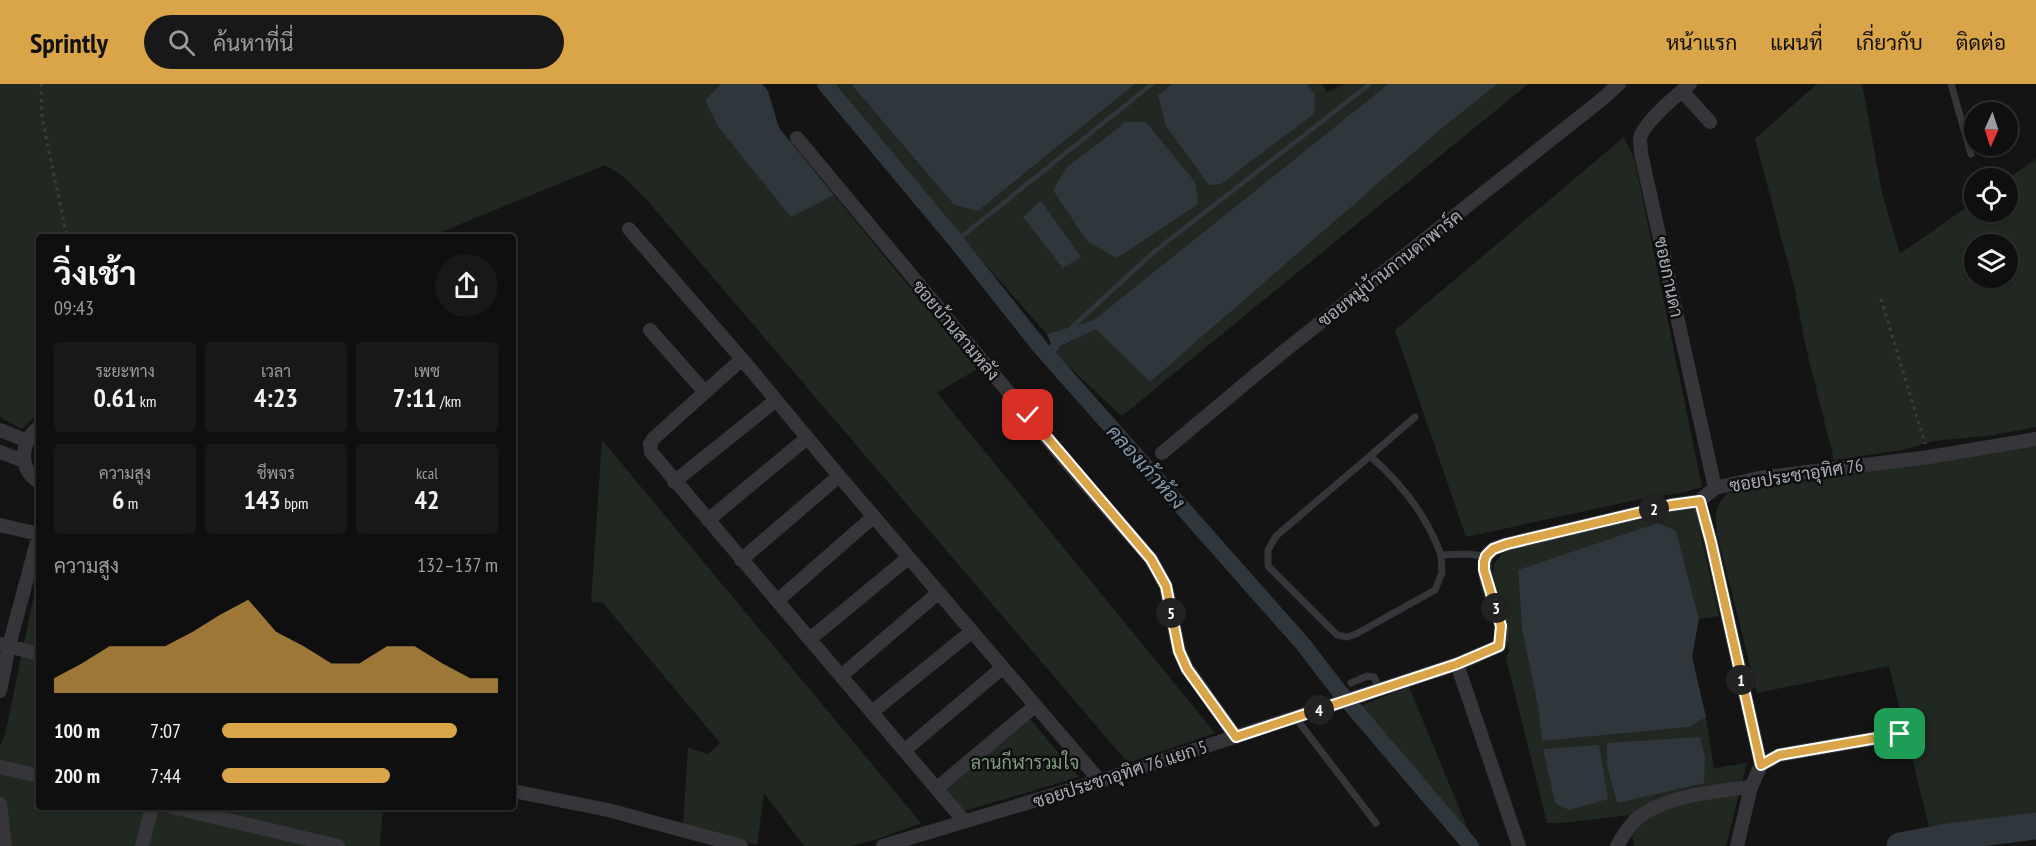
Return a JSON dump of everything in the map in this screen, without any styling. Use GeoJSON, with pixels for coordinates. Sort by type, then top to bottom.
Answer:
{"type":"FeatureCollection","features":[{"type":"Feature","properties":{"kind":"street","name":"ซอยหมู่บ้านกานดาพาร์ค"},"geometry":{"type":"LineString","coordinates":[[1162,453],[1283,352],[1619,84]]}},
{"type":"Feature","properties":{"kind":"street"},"geometry":{"type":"LineString","coordinates":[[1686,87],[1710,122]]}},
{"type":"Feature","properties":{"kind":"street","name":"ซอยกานดา"},"geometry":{"type":"LineString","coordinates":[[1686,87],[1658,113],[1640,137],[1641,153],[1715,488]]}},
{"type":"Feature","properties":{"kind":"street","name":"ซอยบ้านสามหลัง"},"geometry":{"type":"LineString","coordinates":[[797,138],[1062,456],[1151,559],[1166,586],[1179,651],[1187,669],[1236,737]]}},
{"type":"Feature","properties":{"kind":"street"},"geometry":{"type":"LineString","coordinates":[[629,229],[1100,781]]}},
{"type":"Feature","properties":{"kind":"street"},"geometry":{"type":"LineString","coordinates":[[651,330],[704,391]]}},
{"type":"Feature","properties":{"kind":"street"},"geometry":{"type":"LineString","coordinates":[[742,359],[654,438],[650,444],[651,452],[674,482],[964,821]]}},
{"type":"Feature","properties":{"kind":"street"},"geometry":{"type":"LineString","coordinates":[[674,482],[776,400]]}},
{"type":"Feature","properties":{"kind":"street"},"geometry":{"type":"LineString","coordinates":[[0,430],[27,441]]}},
{"type":"Feature","properties":{"kind":"street"},"geometry":{"type":"LineString","coordinates":[[36,430],[27,441],[24,450],[24,461],[36,479]]}},
{"type":"Feature","properties":{"kind":"street"},"geometry":{"type":"LineString","coordinates":[[708,520],[807,438]]}},
{"type":"Feature","properties":{"kind":"street","name":"ซอยประชาอุทิศ 76"},"geometry":{"type":"LineString","coordinates":[[1700,501],[1715,488],[1799,472],[1929,457],[2036,439]]}},
{"type":"Feature","properties":{"kind":"street"},"geometry":{"type":"LineString","coordinates":[[0,452],[24,461]]}},
{"type":"Feature","properties":{"kind":"street"},"geometry":{"type":"LineString","coordinates":[[741,560],[839,477]]}},
{"type":"Feature","properties":{"kind":"street"},"geometry":{"type":"LineString","coordinates":[[1486,556],[1493,549],[1507,544],[1671,505],[1700,501],[1761,765]]}},
{"type":"Feature","properties":{"kind":"street"},"geometry":{"type":"LineString","coordinates":[[777,601],[873,517]]}},
{"type":"Feature","properties":{"kind":"street"},"geometry":{"type":"LineString","coordinates":[[0,525],[36,533]]}},
{"type":"Feature","properties":{"kind":"street"},"geometry":{"type":"LineString","coordinates":[[0,691],[4,645],[36,544]]}},
{"type":"Feature","properties":{"kind":"street","name":"ซอยประชาอุทิศ 76 แยก 5"},"geometry":{"type":"LineString","coordinates":[[883,846],[906,843],[964,821],[1100,781],[1236,737],[1457,664],[1499,646],[1501,626],[1484,570],[1486,556]]}},
{"type":"Feature","properties":{"kind":"street"},"geometry":{"type":"LineString","coordinates":[[810,639],[908,558]]}},
{"type":"Feature","properties":{"kind":"street"},"geometry":{"type":"LineString","coordinates":[[841,676],[938,593]]}},
{"type":"Feature","properties":{"kind":"street"},"geometry":{"type":"LineString","coordinates":[[872,712],[971,632]]}},
{"type":"Feature","properties":{"kind":"street"},"geometry":{"type":"LineString","coordinates":[[4,645],[36,653]]}},
{"type":"Feature","properties":{"kind":"street"},"geometry":{"type":"LineString","coordinates":[[1457,664],[1519,846]]}},
{"type":"Feature","properties":{"kind":"street"},"geometry":{"type":"LineString","coordinates":[[904,750],[1002,668]]}},
{"type":"Feature","properties":{"kind":"street"},"geometry":{"type":"LineString","coordinates":[[937,788],[1035,706]]}},
{"type":"Feature","properties":{"kind":"street"},"geometry":{"type":"LineString","coordinates":[[1737,843],[1750,787],[1761,765],[1779,755],[1900,734]]}},
{"type":"Feature","properties":{"kind":"street"},"geometry":{"type":"LineString","coordinates":[[0,767],[36,775]]}},
{"type":"Feature","properties":{"kind":"street"},"geometry":{"type":"LineString","coordinates":[[1617,846],[1625,831],[1643,814],[1662,805],[1712,791],[1750,787]]}},
{"type":"Feature","properties":{"kind":"street"},"geometry":{"type":"LineString","coordinates":[[516,792],[608,810],[741,846]]}},
{"type":"Feature","properties":{"kind":"street"},"geometry":{"type":"LineString","coordinates":[[0,804],[5,846]]}},
{"type":"Feature","properties":{"kind":"street"},"geometry":{"type":"LineString","coordinates":[[142,846],[151,810]]}},
{"type":"Feature","properties":{"kind":"street"},"geometry":{"type":"LineString","coordinates":[[185,810],[338,846]]}},
{"type":"Feature","properties":{"kind":"lane"},"geometry":{"type":"LineString","coordinates":[[1951,84],[1964,130]]}},
{"type":"Feature","properties":{"kind":"lane"},"geometry":{"type":"LineString","coordinates":[[1370,456],[1390,474],[1413,502],[1434,536],[1440,555],[1442,573],[1435,590],[1347,637],[1337,635],[1268,566],[1268,550],[1276,536],[1415,417]]}},
{"type":"Feature","properties":{"kind":"lane"},"geometry":{"type":"LineString","coordinates":[[1440,555],[1486,556]]}},
{"type":"Feature","properties":{"kind":"lane"},"geometry":{"type":"LineString","coordinates":[[1351,683],[1367,676],[1374,677],[1380,690]]}},
{"type":"Feature","properties":{"kind":"lane"},"geometry":{"type":"LineString","coordinates":[[1295,717],[1376,823]]}},
{"type":"Feature","properties":{"kind":"path"},"geometry":{"type":"LineString","coordinates":[[41,84],[42,118],[66,234]]}},
{"type":"Feature","properties":{"kind":"path"},"geometry":{"type":"LineString","coordinates":[[1881,298],[1929,457]]}},
{"type":"Feature","properties":{"kind":"green space"},"geometry":{"type":"Polygon","coordinates":[[[0,84],[721,84],[705,100],[719,128],[791,216],[834,195],[977,369],[937,393],[1215,733],[1128,763],[646,199],[621,175],[605,165],[436,234],[36,234],[36,416],[22,429],[0,417],[0,84]]]}},
{"type":"Feature","properties":{"kind":"green space"},"geometry":{"type":"Polygon","coordinates":[[[834,84],[851,84],[954,205],[978,211],[1135,84],[1172,84],[1158,95],[1315,94],[1307,84],[1322,84],[1327,92],[1345,84],[1388,84],[1094,320],[1047,334],[979,257],[834,84]],[[1125,122],[1066,168],[1146,122],[1125,122]]]}},
{"type":"Feature","properties":{"kind":"green space"},"geometry":{"type":"Polygon","coordinates":[[[1498,84],[1528,84],[1122,416],[1055,354],[1061,347],[1096,328],[1150,382],[1443,127],[1498,84]]]}},
{"type":"Feature","properties":{"kind":"green space"},"geometry":{"type":"Polygon","coordinates":[[[1817,84],[1862,84],[1882,193],[1900,254],[1964,209],[1964,222],[2018,222],[2018,171],[2036,159],[2036,427],[1994,435],[1934,441],[1902,450],[1834,460],[1806,348],[1794,286],[1755,139],[1817,84]]]}},
{"type":"Feature","properties":{"kind":"green space"},"geometry":{"type":"Polygon","coordinates":[[[1624,137],[1635,161],[1702,487],[1466,537],[1395,330],[1624,137]]]}},
{"type":"Feature","properties":{"kind":"green space"},"geometry":{"type":"Polygon","coordinates":[[[602,440],[921,823],[851,846],[804,846],[764,793],[757,845],[683,825],[688,748],[708,754],[720,743],[603,603],[591,602],[602,440]]]}},
{"type":"Feature","properties":{"kind":"green space"},"geometry":{"type":"Polygon","coordinates":[[[2036,445],[2036,813],[1996,822],[1929,827],[1889,666],[1757,693],[1717,534],[1717,512],[1720,502],[1728,493],[2036,445]]]}},
{"type":"Feature","properties":{"kind":"green space"},"geometry":{"type":"Polygon","coordinates":[[[1683,507],[1695,509],[1719,616],[1699,619],[1676,531],[1518,570],[1522,629],[1538,707],[1542,741],[1690,727],[1706,717],[1714,768],[1747,763],[1726,846],[1634,846],[1629,815],[1547,823],[1506,658],[1509,651],[1493,575],[1494,564],[1505,550],[1683,507]]]}},
{"type":"Feature","properties":{"kind":"green space"},"geometry":{"type":"Polygon","coordinates":[[[36,585],[36,810],[383,810],[380,846],[0,846],[0,746],[5,735],[36,585]]]}},
{"type":"Feature","properties":{"kind":"green space"},"geometry":{"type":"Polygon","coordinates":[[[1409,687],[1470,834],[1355,708],[1409,687]]]}},
{"type":"Feature","properties":{"kind":"green space","name":"ลานกีฬารวมใจ"},"geometry":{"type":"Polygon","coordinates":[[[1030,719],[1079,777],[961,812],[943,790],[1030,719]]]}},
{"type":"Feature","properties":{"kind":"shaded area"},"geometry":{"type":"Polygon","coordinates":[[[721,84],[762,84],[768,91],[779,128],[834,195],[791,217],[719,128],[705,100],[721,84]]]}},
{"type":"Feature","properties":{"kind":"shaded area"},"geometry":{"type":"Polygon","coordinates":[[[851,84],[1135,84],[978,211],[954,205],[851,84]]]}},
{"type":"Feature","properties":{"kind":"shaded area"},"geometry":{"type":"Polygon","coordinates":[[[1172,84],[1307,84],[1315,94],[1314,114],[1221,184],[1209,185],[1166,126],[1158,95],[1172,84]]]}},
{"type":"Feature","properties":{"kind":"shaded area"},"geometry":{"type":"Polygon","coordinates":[[[1388,84],[1498,84],[1443,127],[1150,382],[1096,329],[1061,346],[1055,354],[1047,334],[1094,320],[1388,84]]]}},
{"type":"Feature","properties":{"kind":"shaded area"},"geometry":{"type":"Polygon","coordinates":[[[1125,122],[1146,122],[1195,182],[1198,204],[1117,258],[1087,241],[1053,190],[1066,168],[1125,122]]]}},
{"type":"Feature","properties":{"kind":"shaded area"},"geometry":{"type":"Polygon","coordinates":[[[1041,201],[1081,257],[1063,268],[1023,217],[1041,201]]]}},
{"type":"Feature","properties":{"kind":"shaded area"},"geometry":{"type":"Polygon","coordinates":[[[1658,523],[1676,531],[1699,619],[1692,657],[1706,717],[1690,727],[1542,741],[1538,707],[1522,629],[1518,570],[1658,523]]]}},
{"type":"Feature","properties":{"kind":"shaded area"},"geometry":{"type":"Polygon","coordinates":[[[1700,737],[1705,758],[1704,783],[1617,803],[1607,765],[1607,743],[1700,737]]]}},
{"type":"Feature","properties":{"kind":"shaded area"},"geometry":{"type":"Polygon","coordinates":[[[1599,745],[1608,799],[1569,810],[1555,803],[1543,749],[1599,745]]]}},
{"type":"Feature","properties":{"kind":"waterway","name":"คลองเก้าห้อง"},"geometry":{"type":"LineString","coordinates":[[825,84],[956,241],[1041,348],[1302,643],[1339,691],[1471,846]]}},
{"type":"Feature","properties":{"kind":"waterway"},"geometry":{"type":"LineString","coordinates":[[956,241],[1152,84]]}},
{"type":"Feature","properties":{"kind":"waterway"},"geometry":{"type":"LineString","coordinates":[[1070,329],[1155,251],[1370,84]]}},
{"type":"Feature","properties":{"kind":"waterway"},"geometry":{"type":"LineString","coordinates":[[1045,353],[1055,343]]}},
{"type":"Feature","properties":{"kind":"waterway"},"geometry":{"type":"LineString","coordinates":[[1900,846],[1948,837],[2036,826]]}},
{"type":"Feature","properties":{"kind":"route"},"geometry":{"type":"LineString","coordinates":[[1028,415],[1159,571],[1166,586],[1179,651],[1187,669],[1236,737],[1457,664],[1499,646],[1501,626],[1484,570],[1486,556],[1493,549],[1671,505],[1700,501],[1761,765],[1779,755],[1900,734]]}}]}
